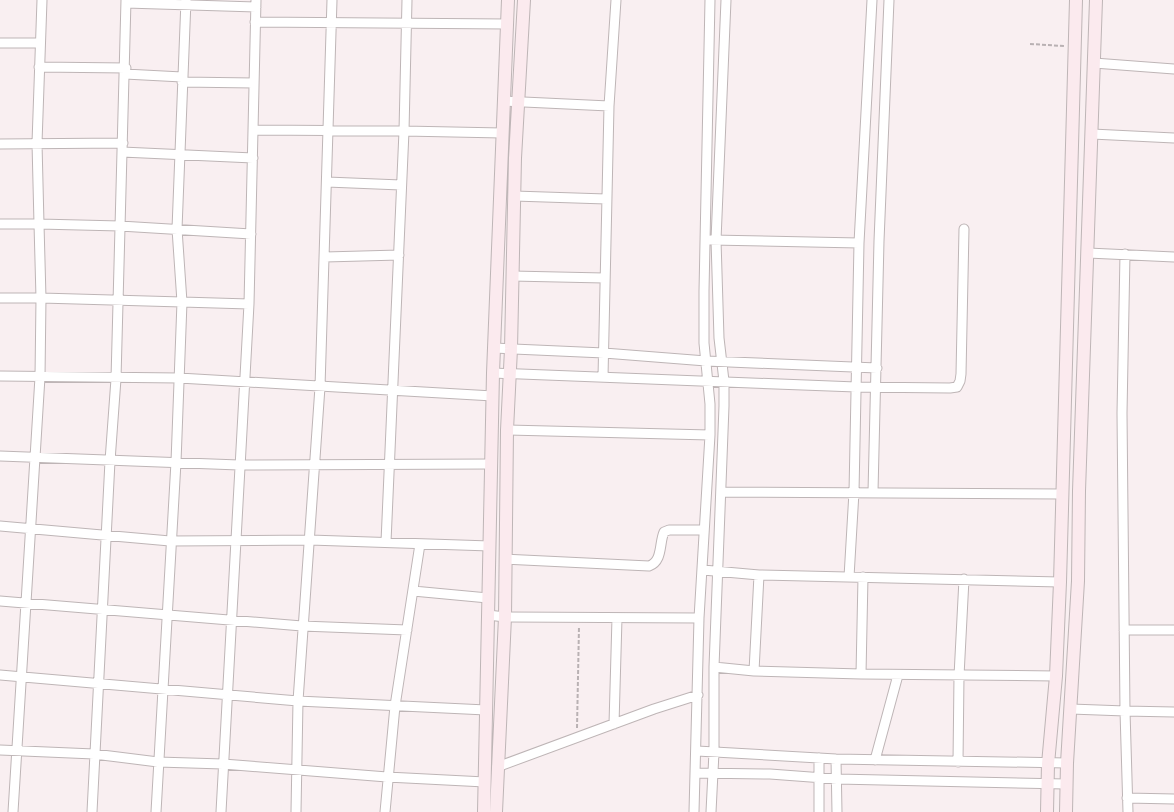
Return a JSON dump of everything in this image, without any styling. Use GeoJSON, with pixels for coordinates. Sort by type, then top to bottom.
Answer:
{"type":"FeatureCollection","features":[{"type":"Feature","properties":{"kind":"main road"},"geometry":{"type":"LineString","coordinates":[[484,812],[494,348],[508,0]]}},
{"type":"Feature","properties":{"kind":"main road"},"geometry":{"type":"LineString","coordinates":[[496,812],[505,617],[507,430],[511,349],[514,196],[524,0]]}},
{"type":"Feature","properties":{"kind":"main road"},"geometry":{"type":"LineString","coordinates":[[1047,812],[1048,764],[1056,676],[1060,582],[1076,0]]}},
{"type":"Feature","properties":{"kind":"main road"},"geometry":{"type":"LineString","coordinates":[[1066,812],[1067,763],[1078,581],[1079,491],[1096,0]]}},
{"type":"Feature","properties":{"kind":"street"},"geometry":{"type":"LineString","coordinates":[[14,812],[16,751],[23,675],[34,457],[40,377],[41,298],[37,143],[42,0]]}},
{"type":"Feature","properties":{"kind":"street"},"geometry":{"type":"LineString","coordinates":[[296,812],[298,701],[302,626],[316,464],[320,388],[332,0]]}},
{"type":"Feature","properties":{"kind":"street"},"geometry":{"type":"LineString","coordinates":[[386,542],[400,255],[407,0]]}},
{"type":"Feature","properties":{"kind":"street"},"geometry":{"type":"LineString","coordinates":[[603,377],[606,199],[616,0]]}},
{"type":"Feature","properties":{"kind":"street"},"geometry":{"type":"LineString","coordinates":[[694,812],[697,751],[699,618],[710,435],[708,381],[704,343],[704,240],[710,0]]}},
{"type":"Feature","properties":{"kind":"street"},"geometry":{"type":"LineString","coordinates":[[711,812],[714,752],[714,666],[724,381],[719,338],[716,240],[726,0]]}},
{"type":"Feature","properties":{"kind":"street"},"geometry":{"type":"LineString","coordinates":[[849,577],[854,492],[859,243],[872,0]]}},
{"type":"Feature","properties":{"kind":"street"},"geometry":{"type":"LineString","coordinates":[[873,492],[877,387],[879,241],[889,0]]}},
{"type":"Feature","properties":{"kind":"street"},"geometry":{"type":"LineString","coordinates":[[92,812],[110,461],[116,379],[126,71],[126,2],[256,4],[249,304],[243,382],[221,812]]}},
{"type":"Feature","properties":{"kind":"street"},"geometry":{"type":"LineString","coordinates":[[156,812],[180,378],[182,302],[177,229],[186,2]]}},
{"type":"Feature","properties":{"kind":"street"},"geometry":{"type":"LineString","coordinates":[[255,22],[507,24]]}},
{"type":"Feature","properties":{"kind":"street"},"geometry":{"type":"LineString","coordinates":[[0,43],[40,42]]}},
{"type":"Feature","properties":{"kind":"street"},"geometry":{"type":"LineString","coordinates":[[1094,63],[1174,69]]}},
{"type":"Feature","properties":{"kind":"street"},"geometry":{"type":"LineString","coordinates":[[40,67],[126,71],[182,79],[254,84]]}},
{"type":"Feature","properties":{"kind":"street"},"geometry":{"type":"LineString","coordinates":[[503,101],[610,106]]}},
{"type":"Feature","properties":{"kind":"street"},"geometry":{"type":"LineString","coordinates":[[254,130],[502,133]]}},
{"type":"Feature","properties":{"kind":"street"},"geometry":{"type":"LineString","coordinates":[[1092,134],[1174,138]]}},
{"type":"Feature","properties":{"kind":"street"},"geometry":{"type":"LineString","coordinates":[[0,144],[37,143],[253,158]]}},
{"type":"Feature","properties":{"kind":"street"},"geometry":{"type":"LineString","coordinates":[[327,182],[401,185]]}},
{"type":"Feature","properties":{"kind":"street"},"geometry":{"type":"LineString","coordinates":[[514,196],[606,199]]}},
{"type":"Feature","properties":{"kind":"street"},"geometry":{"type":"LineString","coordinates":[[0,224],[120,226],[251,234]]}},
{"type":"Feature","properties":{"kind":"street"},"geometry":{"type":"LineString","coordinates":[[494,373],[856,387],[956,387],[960,381],[964,229]]}},
{"type":"Feature","properties":{"kind":"street"},"geometry":{"type":"LineString","coordinates":[[704,240],[859,243]]}},
{"type":"Feature","properties":{"kind":"street"},"geometry":{"type":"LineString","coordinates":[[1088,253],[1174,257]]}},
{"type":"Feature","properties":{"kind":"street"},"geometry":{"type":"LineString","coordinates":[[1125,254],[1122,413],[1125,711],[1128,812]]}},
{"type":"Feature","properties":{"kind":"street"},"geometry":{"type":"LineString","coordinates":[[325,257],[400,255]]}},
{"type":"Feature","properties":{"kind":"street"},"geometry":{"type":"LineString","coordinates":[[512,276],[604,278]]}},
{"type":"Feature","properties":{"kind":"street"},"geometry":{"type":"LineString","coordinates":[[0,298],[249,304]]}},
{"type":"Feature","properties":{"kind":"street"},"geometry":{"type":"LineString","coordinates":[[494,348],[604,352],[706,361],[856,369],[877,368]]}},
{"type":"Feature","properties":{"kind":"street"},"geometry":{"type":"LineString","coordinates":[[0,376],[116,379],[180,378],[320,388],[493,396]]}},
{"type":"Feature","properties":{"kind":"street"},"geometry":{"type":"LineString","coordinates":[[507,430],[710,435]]}},
{"type":"Feature","properties":{"kind":"street"},"geometry":{"type":"LineString","coordinates":[[0,456],[239,465],[316,464],[390,466],[492,464]]}},
{"type":"Feature","properties":{"kind":"street"},"geometry":{"type":"LineString","coordinates":[[721,492],[1062,494]]}},
{"type":"Feature","properties":{"kind":"street"},"geometry":{"type":"LineString","coordinates":[[0,526],[31,530],[170,541],[310,540],[490,546]]}},
{"type":"Feature","properties":{"kind":"street"},"geometry":{"type":"LineString","coordinates":[[505,559],[649,566],[653,564],[658,557],[664,532],[669,530],[704,530]]}},
{"type":"Feature","properties":{"kind":"street"},"geometry":{"type":"LineString","coordinates":[[385,812],[387,777],[395,706],[420,544]]}},
{"type":"Feature","properties":{"kind":"street"},"geometry":{"type":"LineString","coordinates":[[703,570],[718,570],[759,575],[1060,582]]}},
{"type":"Feature","properties":{"kind":"street"},"geometry":{"type":"LineString","coordinates":[[754,671],[759,575]]}},
{"type":"Feature","properties":{"kind":"street"},"geometry":{"type":"LineString","coordinates":[[861,674],[863,577]]}},
{"type":"Feature","properties":{"kind":"street"},"geometry":{"type":"LineString","coordinates":[[951,770],[960,676],[964,580]]}},
{"type":"Feature","properties":{"kind":"street"},"geometry":{"type":"LineString","coordinates":[[413,591],[488,598]]}},
{"type":"Feature","properties":{"kind":"street"},"geometry":{"type":"LineString","coordinates":[[0,601],[302,626],[407,630]]}},
{"type":"Feature","properties":{"kind":"street"},"geometry":{"type":"LineString","coordinates":[[488,615],[505,617],[699,618]]}},
{"type":"Feature","properties":{"kind":"street"},"geometry":{"type":"LineString","coordinates":[[614,724],[617,618]]}},
{"type":"Feature","properties":{"kind":"street"},"geometry":{"type":"LineString","coordinates":[[1124,630],[1174,630]]}},
{"type":"Feature","properties":{"kind":"street"},"geometry":{"type":"LineString","coordinates":[[714,666],[754,671],[898,675],[1056,676]]}},
{"type":"Feature","properties":{"kind":"street"},"geometry":{"type":"LineString","coordinates":[[0,674],[298,701],[486,710]]}},
{"type":"Feature","properties":{"kind":"street"},"geometry":{"type":"LineString","coordinates":[[875,760],[898,675]]}},
{"type":"Feature","properties":{"kind":"street"},"geometry":{"type":"LineString","coordinates":[[497,767],[576,737],[698,695]]}},
{"type":"Feature","properties":{"kind":"street"},"geometry":{"type":"LineString","coordinates":[[1071,709],[1174,712]]}},
{"type":"Feature","properties":{"kind":"street"},"geometry":{"type":"LineString","coordinates":[[0,750],[94,754],[158,762],[223,764],[387,777],[485,782]]}},
{"type":"Feature","properties":{"kind":"street"},"geometry":{"type":"LineString","coordinates":[[697,751],[875,760],[1048,784],[1066,784]]}},
{"type":"Feature","properties":{"kind":"street"},"geometry":{"type":"LineString","coordinates":[[819,812],[820,758]]}},
{"type":"Feature","properties":{"kind":"street"},"geometry":{"type":"LineString","coordinates":[[836,759],[837,812]]}},
{"type":"Feature","properties":{"kind":"street"},"geometry":{"type":"LineString","coordinates":[[696,773],[837,779],[1067,763]]}},
{"type":"Feature","properties":{"kind":"street"},"geometry":{"type":"LineString","coordinates":[[1127,798],[1174,799]]}},
{"type":"Feature","properties":{"kind":"path"},"geometry":{"type":"LineString","coordinates":[[1030,44],[1075,46]]}},
{"type":"Feature","properties":{"kind":"path"},"geometry":{"type":"LineString","coordinates":[[576,737],[580,618]]}}]}
